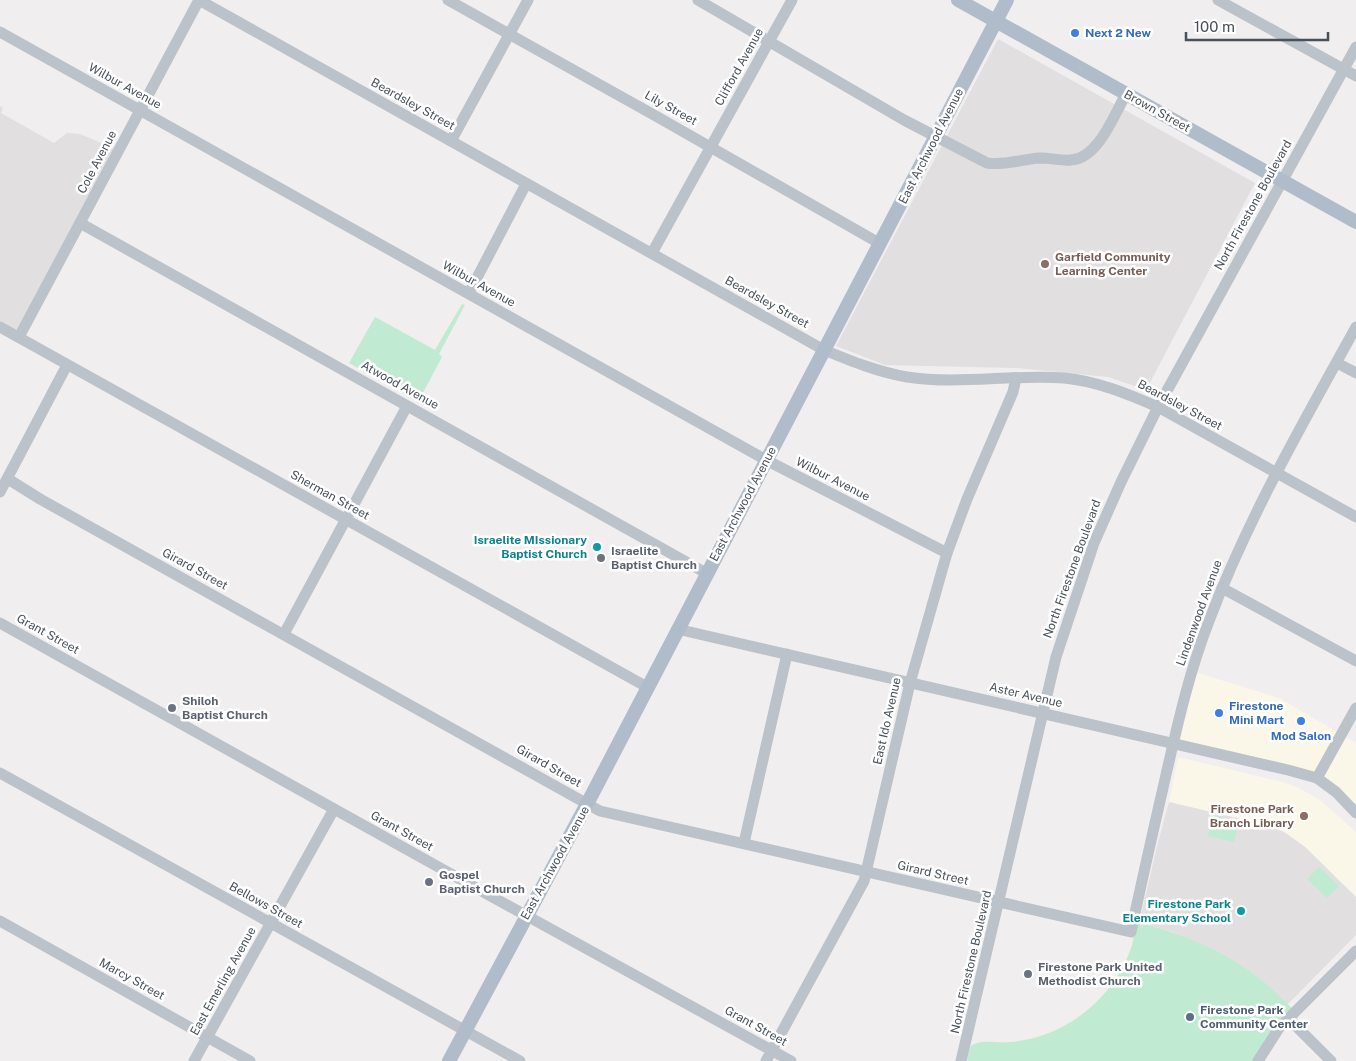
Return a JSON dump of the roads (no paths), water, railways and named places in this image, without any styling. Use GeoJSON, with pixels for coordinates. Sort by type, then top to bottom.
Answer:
{"type":"FeatureCollection","features":[{"type":"Feature","properties":{"kind":"main road","name":"Brown Street"},"geometry":{"type":"LineString","coordinates":[[958,0],[1356,222]]}},
{"type":"Feature","properties":{"kind":"main road","name":"East Archwood Avenue"},"geometry":{"type":"LineString","coordinates":[[449,1061],[587,804],[1007,0]]}},
{"type":"Feature","properties":{"kind":"street","name":"Cole Avenue"},"geometry":{"type":"LineString","coordinates":[[19,337],[199,0]]}},
{"type":"Feature","properties":{"kind":"street","name":"Beardsley Street"},"geometry":{"type":"LineString","coordinates":[[199,0],[824,350],[856,363],[908,377],[957,379],[1064,378],[1095,383],[1124,392],[1158,407],[1356,517]]}},
{"type":"Feature","properties":{"kind":"street","name":"Lily Street"},"geometry":{"type":"LineString","coordinates":[[448,0],[879,243]]}},
{"type":"Feature","properties":{"kind":"street"},"geometry":{"type":"LineString","coordinates":[[451,141],[528,0]]}},
{"type":"Feature","properties":{"kind":"street"},"geometry":{"type":"LineString","coordinates":[[698,0],[770,41],[846,88],[987,163],[1000,165],[1040,158],[1073,160],[1086,156],[1096,147],[1126,94]]}},
{"type":"Feature","properties":{"kind":"street","name":"Clifford Avenue"},"geometry":{"type":"LineString","coordinates":[[652,253],[792,0]]}},
{"type":"Feature","properties":{"kind":"street"},"geometry":{"type":"LineString","coordinates":[[1218,0],[1356,76]]}},
{"type":"Feature","properties":{"kind":"street","name":"Wilbur Avenue"},"geometry":{"type":"LineString","coordinates":[[0,32],[766,460],[947,553]]}},
{"type":"Feature","properties":{"kind":"street","name":"North Firestone Boulevard"},"geometry":{"type":"LineString","coordinates":[[961,1061],[1056,657],[1094,543],[1120,482],[1158,407],[1356,47]]}},
{"type":"Feature","properties":{"kind":"street"},"geometry":{"type":"LineString","coordinates":[[468,293],[526,184]]}},
{"type":"Feature","properties":{"kind":"street","name":"Atwood Avenue"},"geometry":{"type":"LineString","coordinates":[[80,223],[706,573]]}},
{"type":"Feature","properties":{"kind":"street","name":"Sherman Street"},"geometry":{"type":"LineString","coordinates":[[0,327],[647,688]]}},
{"type":"Feature","properties":{"kind":"street","name":"Lindenwood Avenue"},"geometry":{"type":"LineString","coordinates":[[1131,932],[1173,743],[1196,658],[1222,588],[1245,533],[1356,327]]}},
{"type":"Feature","properties":{"kind":"street"},"geometry":{"type":"LineString","coordinates":[[1337,363],[1356,373]]}},
{"type":"Feature","properties":{"kind":"street"},"geometry":{"type":"LineString","coordinates":[[0,492],[66,365]]}},
{"type":"Feature","properties":{"kind":"street","name":"East Ido Avenue"},"geometry":{"type":"LineString","coordinates":[[769,1056],[859,892],[866,871],[910,683],[947,553],[974,481],[1013,392],[1016,378]]}},
{"type":"Feature","properties":{"kind":"street"},"geometry":{"type":"LineString","coordinates":[[284,634],[407,406]]}},
{"type":"Feature","properties":{"kind":"street","name":"Girard Street"},"geometry":{"type":"LineString","coordinates":[[8,479],[600,811],[1131,932]]}},
{"type":"Feature","properties":{"kind":"street"},"geometry":{"type":"LineString","coordinates":[[1222,588],[1356,661]]}},
{"type":"Feature","properties":{"kind":"street","name":"Grant Street"},"geometry":{"type":"LineString","coordinates":[[0,623],[526,916],[769,1056],[791,1061]]}},
{"type":"Feature","properties":{"kind":"street","name":"Aster Avenue"},"geometry":{"type":"LineString","coordinates":[[678,630],[1042,712],[1317,778],[1336,792],[1356,813]]}},
{"type":"Feature","properties":{"kind":"street"},"geometry":{"type":"LineString","coordinates":[[744,843],[787,654]]}},
{"type":"Feature","properties":{"kind":"street"},"geometry":{"type":"LineString","coordinates":[[1317,778],[1356,708]]}},
{"type":"Feature","properties":{"kind":"street","name":"Bellows Street"},"geometry":{"type":"LineString","coordinates":[[0,773],[520,1061]]}},
{"type":"Feature","properties":{"kind":"street","name":"East Emerling Avenue"},"geometry":{"type":"LineString","coordinates":[[194,1061],[334,809]]}},
{"type":"Feature","properties":{"kind":"street","name":"Marcy Street"},"geometry":{"type":"LineString","coordinates":[[0,921],[250,1061]]}},
{"type":"Feature","properties":{"kind":"street"},"geometry":{"type":"LineString","coordinates":[[1258,1061],[1273,1035],[1356,951]]}},
{"type":"Feature","properties":{"kind":"street"},"geometry":{"type":"LineString","coordinates":[[1289,1019],[1331,1061]]}},
{"type":"Feature","properties":{"kind":"place","name":"Next 2 New"},"geometry":{"type":"Point","coordinates":[1075,33]}},
{"type":"Feature","properties":{"kind":"place","name":"Garfield Community Learning Center"},"geometry":{"type":"Point","coordinates":[1045,264]}},
{"type":"Feature","properties":{"kind":"place","name":"Israelite MIssionary Baptist Church"},"geometry":{"type":"Point","coordinates":[597,547]}},
{"type":"Feature","properties":{"kind":"place","name":"Israelite Baptist Church"},"geometry":{"type":"Point","coordinates":[601,558]}},
{"type":"Feature","properties":{"kind":"place","name":"Shiloh Baptist Church"},"geometry":{"type":"Point","coordinates":[172,708]}},
{"type":"Feature","properties":{"kind":"place","name":"Firestone Mini Mart"},"geometry":{"type":"Point","coordinates":[1219,713]}},
{"type":"Feature","properties":{"kind":"place","name":"Mod Salon"},"geometry":{"type":"Point","coordinates":[1301,721]}},
{"type":"Feature","properties":{"kind":"place","name":"Firestone Park Branch Library"},"geometry":{"type":"Point","coordinates":[1304,816]}},
{"type":"Feature","properties":{"kind":"place","name":"Gospel Baptist Church"},"geometry":{"type":"Point","coordinates":[429,882]}},
{"type":"Feature","properties":{"kind":"place","name":"Firestone Park Elementary School"},"geometry":{"type":"Point","coordinates":[1241,911]}},
{"type":"Feature","properties":{"kind":"place","name":"Firestone Park United Methodist Church"},"geometry":{"type":"Point","coordinates":[1028,974]}},
{"type":"Feature","properties":{"kind":"place","name":"Firestone Park Community Center"},"geometry":{"type":"Point","coordinates":[1190,1017]}}]}
